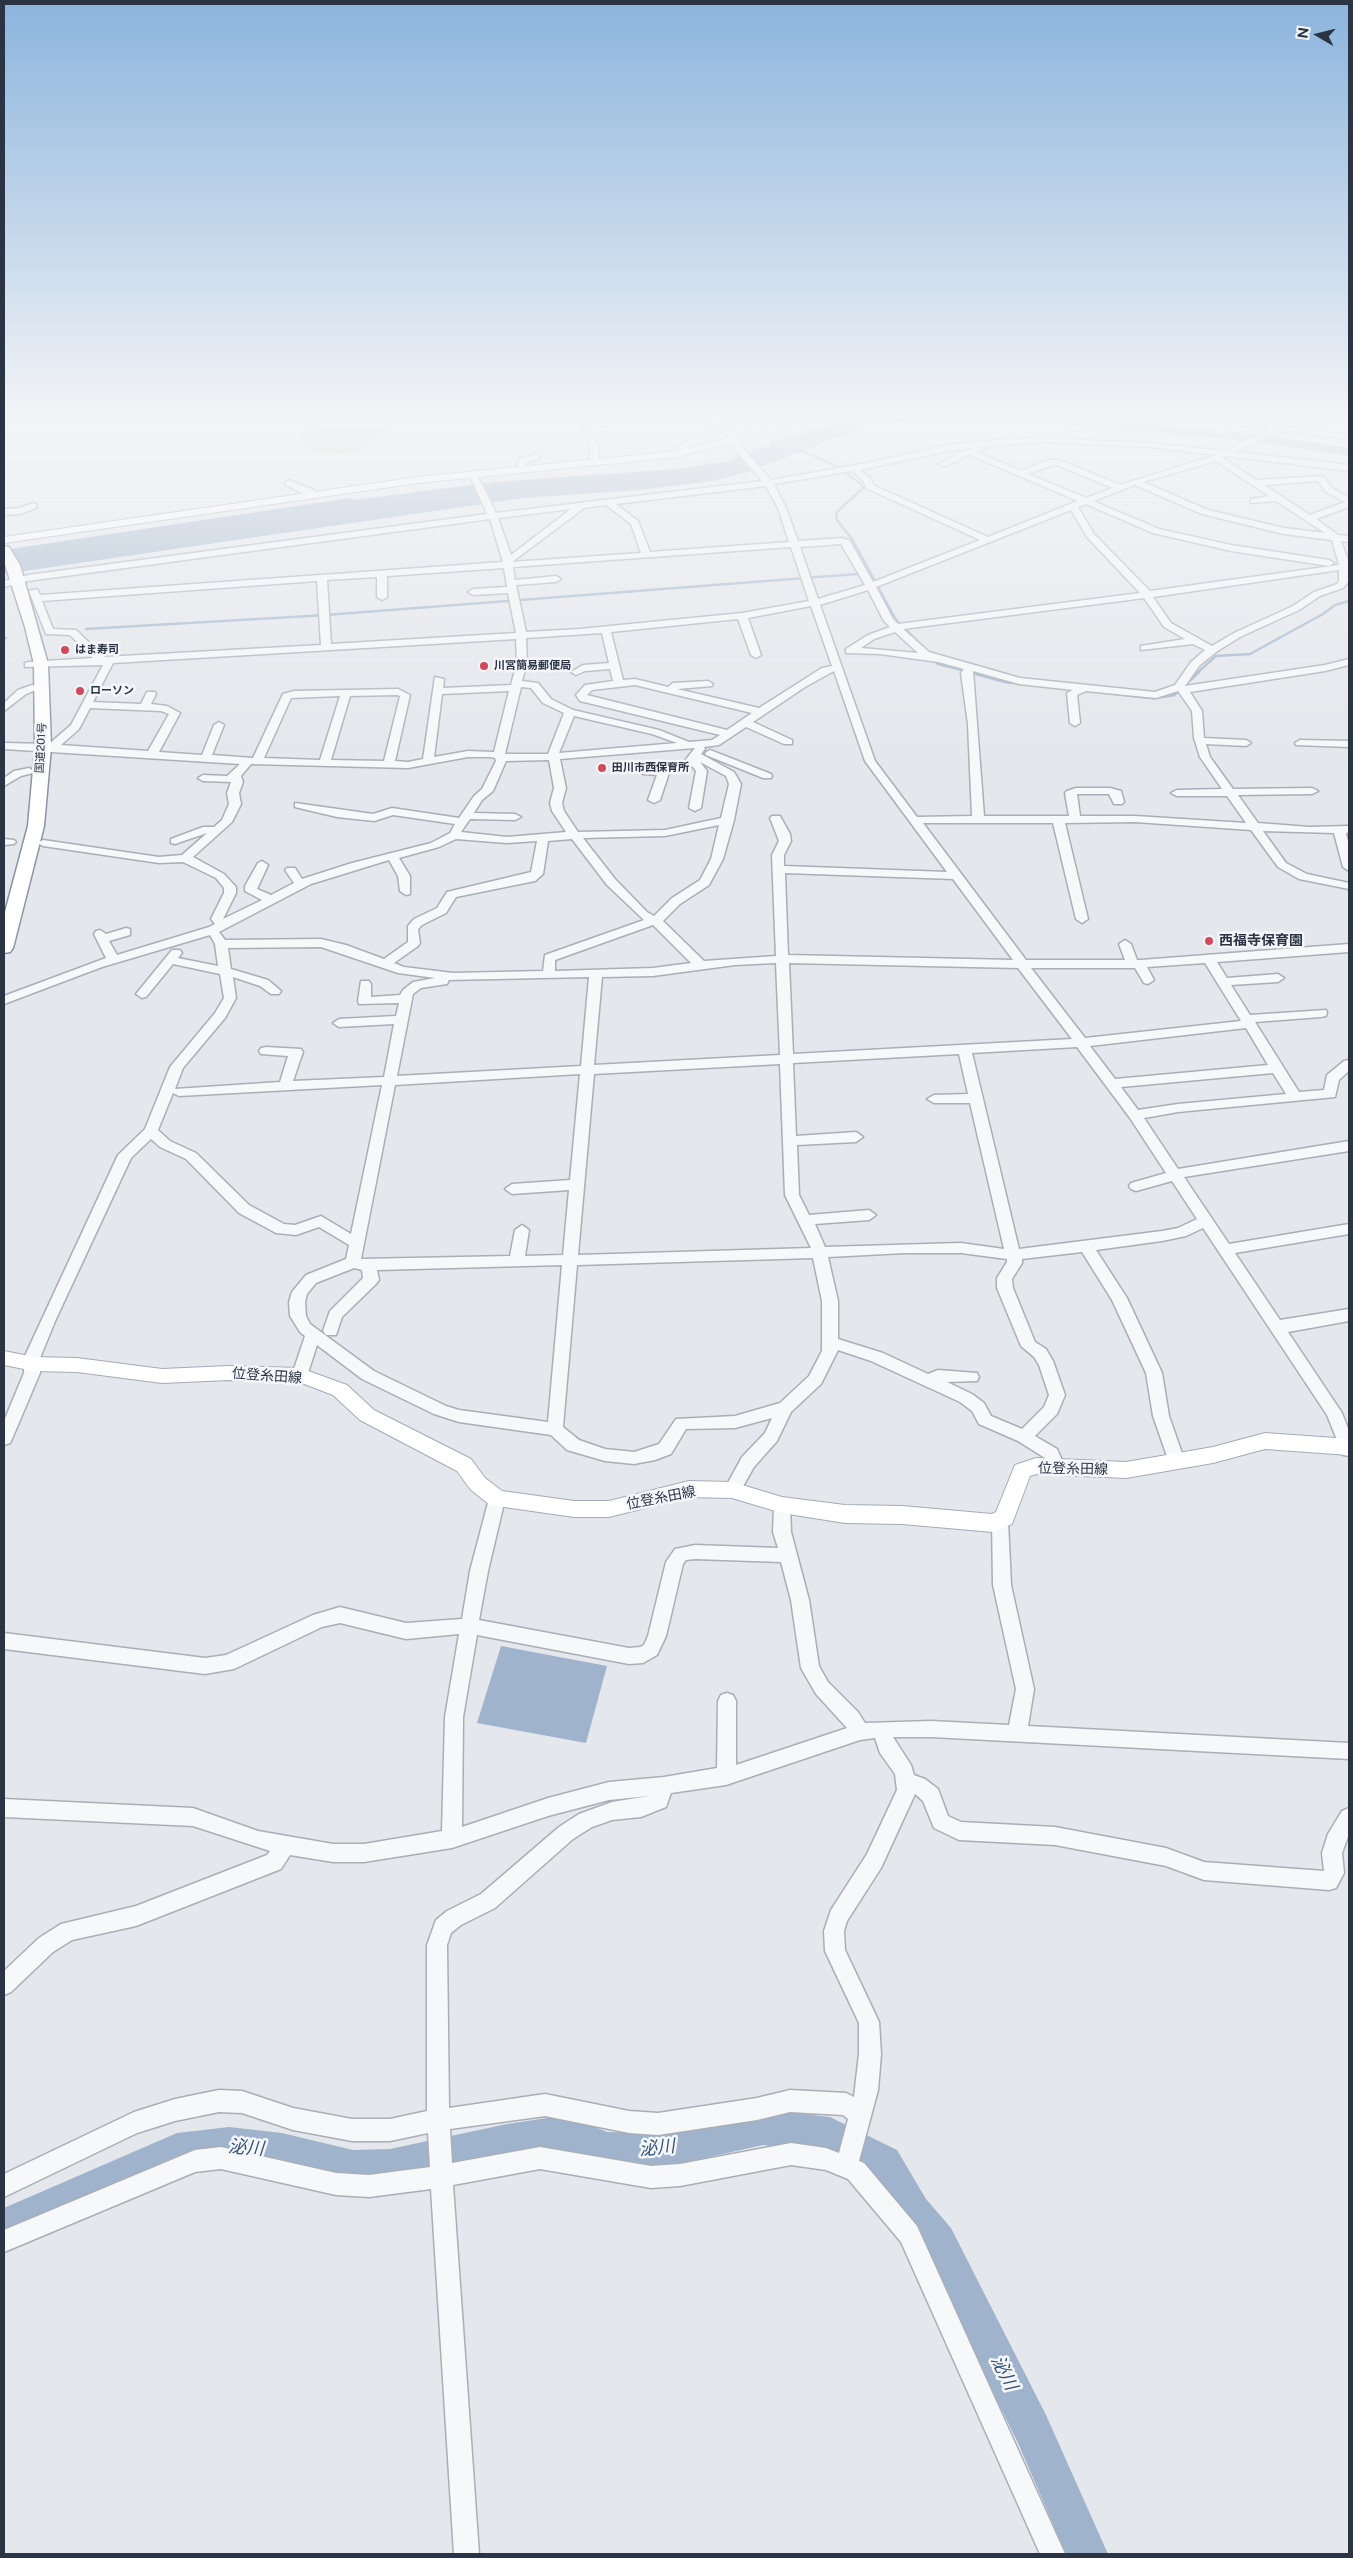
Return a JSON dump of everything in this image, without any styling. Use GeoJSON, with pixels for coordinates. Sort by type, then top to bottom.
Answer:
{"type":"FeatureCollection","features":[{"type":"Feature","properties":{"kind":"highway","name":"国道201号"},"geometry":{"type":"LineString","coordinates":[[4,550],[13,565],[12,581],[35,664],[42,747],[36,826],[4,948]]}},
{"type":"Feature","properties":{"kind":"highway","name":"国道201号"},"geometry":{"type":"LineString","coordinates":[[4,915],[15,875],[24,826],[29,771],[42,747],[32,688],[35,664]]}},
{"type":"Feature","properties":{"kind":"main road"},"geometry":{"type":"LineString","coordinates":[[4,540],[50,533]]}},
{"type":"Feature","properties":{"kind":"main road","name":"位登糸田線"},"geometry":{"type":"LineString","coordinates":[[4,1358],[34,1364],[77,1365],[162,1376],[229,1373],[300,1375],[340,1390],[367,1415],[464,1465],[478,1484],[497,1499],[574,1509],[609,1509],[688,1489],[732,1490],[782,1505],[844,1514],[902,1515],[993,1523],[1005,1518],[1022,1471],[1036,1466],[1126,1470],[1177,1462],[1265,1441],[1349,1448]]}},
{"type":"Feature","properties":{"kind":"street"},"geometry":{"type":"LineString","coordinates":[[12,581],[358,533]]}},
{"type":"Feature","properties":{"kind":"street"},"geometry":{"type":"LineString","coordinates":[[4,1000],[113,960],[218,927],[300,884],[392,856],[435,846],[454,835],[478,798],[487,791],[501,761],[499,756],[522,662],[521,634],[506,562],[497,533]]}},
{"type":"Feature","properties":{"kind":"street"},"geometry":{"type":"LineString","coordinates":[[506,562],[543,533]]}},
{"type":"Feature","properties":{"kind":"street"},"geometry":{"type":"LineString","coordinates":[[639,533],[646,555]]}},
{"type":"Feature","properties":{"kind":"street"},"geometry":{"type":"LineString","coordinates":[[791,533],[865,752],[912,820],[1135,1115],[1334,1413],[1349,1448]]}},
{"type":"Feature","properties":{"kind":"street"},"geometry":{"type":"LineString","coordinates":[[973,533],[988,540]]}},
{"type":"Feature","properties":{"kind":"street"},"geometry":{"type":"LineString","coordinates":[[35,664],[606,630],[742,616],[815,603],[871,586],[1005,533]]}},
{"type":"Feature","properties":{"kind":"street"},"geometry":{"type":"LineString","coordinates":[[1089,533],[1146,593],[1167,625],[1212,650]]}},
{"type":"Feature","properties":{"kind":"street"},"geometry":{"type":"LineString","coordinates":[[1166,533],[1231,548],[1346,567]]}},
{"type":"Feature","properties":{"kind":"street"},"geometry":{"type":"LineString","coordinates":[[1302,533],[1349,539]]}},
{"type":"Feature","properties":{"kind":"street"},"geometry":{"type":"LineString","coordinates":[[1181,688],[1195,664],[1212,650],[1257,625],[1296,608],[1317,594],[1340,586],[1344,582],[1346,567],[1336,538],[1330,533]]}},
{"type":"Feature","properties":{"kind":"street"},"geometry":{"type":"LineString","coordinates":[[12,581],[38,598],[382,574],[506,562],[646,555],[842,541],[847,543],[871,586],[875,597],[894,628],[925,654],[939,660]]}},
{"type":"Feature","properties":{"kind":"street"},"geometry":{"type":"LineString","coordinates":[[4,746],[253,761],[408,765],[468,754],[499,756],[511,759],[715,743],[826,670],[872,637],[894,628],[1146,593],[1239,583],[1346,567]]}},
{"type":"Feature","properties":{"kind":"street"},"geometry":{"type":"LineString","coordinates":[[369,598],[386,597],[382,574]]}},
{"type":"Feature","properties":{"kind":"street"},"geometry":{"type":"LineString","coordinates":[[322,578],[326,646]]}},
{"type":"Feature","properties":{"kind":"street"},"geometry":{"type":"LineString","coordinates":[[473,592],[556,579]]}},
{"type":"Feature","properties":{"kind":"street"},"geometry":{"type":"LineString","coordinates":[[38,598],[49,632],[73,632],[108,664],[85,705],[75,728],[42,747]]}},
{"type":"Feature","properties":{"kind":"street"},"geometry":{"type":"LineString","coordinates":[[742,616],[756,655]]}},
{"type":"Feature","properties":{"kind":"street"},"geometry":{"type":"LineString","coordinates":[[606,630],[618,684]]}},
{"type":"Feature","properties":{"kind":"street"},"geometry":{"type":"LineString","coordinates":[[1145,648],[1192,640]]}},
{"type":"Feature","properties":{"kind":"street"},"geometry":{"type":"LineString","coordinates":[[852,651],[880,651],[939,660],[1018,682],[1083,687],[1156,696],[1181,688],[1315,669],[1349,662]]}},
{"type":"Feature","properties":{"kind":"street"},"geometry":{"type":"LineString","coordinates":[[576,672],[583,668],[614,666]]}},
{"type":"Feature","properties":{"kind":"street"},"geometry":{"type":"LineString","coordinates":[[970,668],[966,673],[974,724],[978,819]]}},
{"type":"Feature","properties":{"kind":"street"},"geometry":{"type":"LineString","coordinates":[[429,761],[428,754],[439,679]]}},
{"type":"Feature","properties":{"kind":"street"},"geometry":{"type":"LineString","coordinates":[[728,734],[584,699],[581,695],[589,687],[635,682],[762,712]]}},
{"type":"Feature","properties":{"kind":"street"},"geometry":{"type":"LineString","coordinates":[[438,691],[534,684],[547,701],[570,712],[655,732],[686,744],[696,755],[730,774],[734,779],[735,784],[728,820],[717,859],[705,882],[676,900],[661,917],[653,921],[549,958],[549,974]]}},
{"type":"Feature","properties":{"kind":"street"},"geometry":{"type":"LineString","coordinates":[[668,690],[672,686],[708,684]]}},
{"type":"Feature","properties":{"kind":"street"},"geometry":{"type":"LineString","coordinates":[[1074,723],[1072,694],[1081,691],[1083,687]]}},
{"type":"Feature","properties":{"kind":"street"},"geometry":{"type":"LineString","coordinates":[[4,708],[9,699],[32,688]]}},
{"type":"Feature","properties":{"kind":"street"},"geometry":{"type":"LineString","coordinates":[[1181,688],[1197,711],[1200,741],[1205,758],[1282,865],[1294,874],[1313,880],[1336,882],[1349,886]]}},
{"type":"Feature","properties":{"kind":"street"},"geometry":{"type":"LineString","coordinates":[[203,778],[229,778],[235,776],[253,761],[287,696],[294,694],[398,692],[405,696],[389,765]]}},
{"type":"Feature","properties":{"kind":"street"},"geometry":{"type":"LineString","coordinates":[[325,762],[346,693]]}},
{"type":"Feature","properties":{"kind":"street"},"geometry":{"type":"LineString","coordinates":[[145,707],[152,694]]}},
{"type":"Feature","properties":{"kind":"street"},"geometry":{"type":"LineString","coordinates":[[85,705],[162,708],[175,713],[152,754]]}},
{"type":"Feature","properties":{"kind":"street"},"geometry":{"type":"LineString","coordinates":[[570,712],[553,752],[560,788],[556,803],[558,811],[571,831],[611,882],[643,916],[662,925],[702,967]]}},
{"type":"Feature","properties":{"kind":"street"},"geometry":{"type":"LineString","coordinates":[[745,723],[788,742]]}},
{"type":"Feature","properties":{"kind":"street"},"geometry":{"type":"LineString","coordinates":[[206,758],[219,725]]}},
{"type":"Feature","properties":{"kind":"street"},"geometry":{"type":"LineString","coordinates":[[1200,741],[1246,744]]}},
{"type":"Feature","properties":{"kind":"street"},"geometry":{"type":"LineString","coordinates":[[1300,743],[1349,744]]}},
{"type":"Feature","properties":{"kind":"street"},"geometry":{"type":"LineString","coordinates":[[643,771],[664,772],[687,765],[696,755]]}},
{"type":"Feature","properties":{"kind":"street"},"geometry":{"type":"LineString","coordinates":[[696,755],[766,776]]}},
{"type":"Feature","properties":{"kind":"street"},"geometry":{"type":"LineString","coordinates":[[695,808],[702,771],[696,755]]}},
{"type":"Feature","properties":{"kind":"street"},"geometry":{"type":"LineString","coordinates":[[4,783],[18,773],[29,771]]}},
{"type":"Feature","properties":{"kind":"street"},"geometry":{"type":"LineString","coordinates":[[654,800],[664,772]]}},
{"type":"Feature","properties":{"kind":"street"},"geometry":{"type":"LineString","coordinates":[[185,858],[226,822],[235,804],[233,793],[237,782],[235,776]]}},
{"type":"Feature","properties":{"kind":"street"},"geometry":{"type":"LineString","coordinates":[[1075,819],[1071,793],[1076,791],[1110,791],[1117,793],[1118,802]]}},
{"type":"Feature","properties":{"kind":"street"},"geometry":{"type":"LineString","coordinates":[[1177,792],[1312,791]]}},
{"type":"Feature","properties":{"kind":"street"},"geometry":{"type":"LineString","coordinates":[[299,805],[332,811],[337,814],[374,818],[392,811],[464,819],[515,817]]}},
{"type":"Feature","properties":{"kind":"street"},"geometry":{"type":"LineString","coordinates":[[732,1490],[748,1462],[771,1437],[785,1408],[814,1380],[830,1351],[830,1301],[817,1243],[792,1195],[778,868],[778,855],[785,842],[784,834],[776,818]]}},
{"type":"Feature","properties":{"kind":"street"},"geometry":{"type":"LineString","coordinates":[[1058,819],[1082,918]]}},
{"type":"Feature","properties":{"kind":"street"},"geometry":{"type":"LineString","coordinates":[[454,835],[507,840],[665,833],[728,820]]}},
{"type":"Feature","properties":{"kind":"street"},"geometry":{"type":"LineString","coordinates":[[912,820],[1164,820],[1344,829],[1349,867]]}},
{"type":"Feature","properties":{"kind":"street"},"geometry":{"type":"LineString","coordinates":[[175,841],[207,829],[215,831]]}},
{"type":"Feature","properties":{"kind":"street"},"geometry":{"type":"LineString","coordinates":[[385,964],[414,943],[412,929],[418,922],[442,910],[451,895],[531,878],[537,874],[543,838]]}},
{"type":"Feature","properties":{"kind":"street"},"geometry":{"type":"LineString","coordinates":[[43,843],[158,860],[185,858],[220,876],[230,887],[230,893],[218,919],[230,998],[220,1016],[177,1067],[154,1133]]}},
{"type":"Feature","properties":{"kind":"street"},"geometry":{"type":"LineString","coordinates":[[392,856],[404,876],[406,891]]}},
{"type":"Feature","properties":{"kind":"street"},"geometry":{"type":"LineString","coordinates":[[262,865],[251,886],[251,891],[270,899]]}},
{"type":"Feature","properties":{"kind":"street"},"geometry":{"type":"LineString","coordinates":[[778,868],[955,876]]}},
{"type":"Feature","properties":{"kind":"street"},"geometry":{"type":"LineString","coordinates":[[290,870],[300,884]]}},
{"type":"Feature","properties":{"kind":"street"},"geometry":{"type":"LineString","coordinates":[[113,960],[101,936],[126,932]]}},
{"type":"Feature","properties":{"kind":"street"},"geometry":{"type":"LineString","coordinates":[[142,994],[185,943],[184,939]]}},
{"type":"Feature","properties":{"kind":"street"},"geometry":{"type":"LineString","coordinates":[[221,944],[321,943],[415,972],[453,977],[596,974],[702,967],[735,961],[782,959],[1022,964],[1136,964],[1349,948]]}},
{"type":"Feature","properties":{"kind":"street"},"geometry":{"type":"LineString","coordinates":[[1126,944],[1136,964],[1148,980]]}},
{"type":"Feature","properties":{"kind":"street"},"geometry":{"type":"LineString","coordinates":[[1208,958],[1295,1097]]}},
{"type":"Feature","properties":{"kind":"street"},"geometry":{"type":"LineString","coordinates":[[170,960],[225,971],[264,983],[275,991]]}},
{"type":"Feature","properties":{"kind":"street"},"geometry":{"type":"LineString","coordinates":[[555,1429],[596,974]]}},
{"type":"Feature","properties":{"kind":"street"},"geometry":{"type":"LineString","coordinates":[[352,1262],[407,993],[417,985],[453,977]]}},
{"type":"Feature","properties":{"kind":"street"},"geometry":{"type":"LineString","coordinates":[[1223,982],[1278,978]]}},
{"type":"Feature","properties":{"kind":"street"},"geometry":{"type":"LineString","coordinates":[[365,984],[364,1001],[406,999]]}},
{"type":"Feature","properties":{"kind":"street"},"geometry":{"type":"LineString","coordinates":[[179,1092],[1081,1043],[1248,1021],[1321,1014]]}},
{"type":"Feature","properties":{"kind":"street"},"geometry":{"type":"LineString","coordinates":[[339,1024],[402,1020]]}},
{"type":"Feature","properties":{"kind":"street"},"geometry":{"type":"LineString","coordinates":[[964,1049],[1015,1263],[1004,1278],[1005,1288],[1029,1346],[1040,1353],[1047,1365],[1057,1395],[1051,1410],[1024,1437]]}},
{"type":"Feature","properties":{"kind":"street"},"geometry":{"type":"LineString","coordinates":[[266,1051],[296,1052],[284,1086]]}},
{"type":"Feature","properties":{"kind":"street"},"geometry":{"type":"LineString","coordinates":[[1135,1115],[1178,1108],[1330,1094],[1332,1078],[1349,1064]]}},
{"type":"Feature","properties":{"kind":"street"},"geometry":{"type":"LineString","coordinates":[[4,1439],[34,1364],[32,1358],[48,1319],[125,1155],[154,1133],[179,1092],[184,1069],[177,1067]]}},
{"type":"Feature","properties":{"kind":"street"},"geometry":{"type":"LineString","coordinates":[[1112,1084],[1276,1068]]}},
{"type":"Feature","properties":{"kind":"street"},"geometry":{"type":"LineString","coordinates":[[934,1099],[976,1098]]}},
{"type":"Feature","properties":{"kind":"street"},"geometry":{"type":"LineString","coordinates":[[154,1133],[165,1144],[191,1156],[244,1209],[280,1230],[296,1230],[321,1221],[344,1237],[356,1242]]}},
{"type":"Feature","properties":{"kind":"street"},"geometry":{"type":"LineString","coordinates":[[790,1141],[856,1138]]}},
{"type":"Feature","properties":{"kind":"street"},"geometry":{"type":"LineString","coordinates":[[1136,1186],[1176,1176],[1349,1146]]}},
{"type":"Feature","properties":{"kind":"street"},"geometry":{"type":"LineString","coordinates":[[512,1189],[578,1184]]}},
{"type":"Feature","properties":{"kind":"street"},"geometry":{"type":"LineString","coordinates":[[805,1220],[869,1215]]}},
{"type":"Feature","properties":{"kind":"street"},"geometry":{"type":"LineString","coordinates":[[785,1408],[735,1422],[682,1423],[674,1432],[665,1449],[655,1454],[634,1458],[592,1452],[573,1445],[555,1429],[459,1416],[440,1410],[368,1375],[305,1328],[298,1316],[297,1302],[300,1292],[311,1279],[352,1262],[369,1265],[776,1255],[961,1248],[1013,1254],[1086,1247],[1162,1236],[1206,1221]]}},
{"type":"Feature","properties":{"kind":"street"},"geometry":{"type":"LineString","coordinates":[[1225,1250],[1349,1229]]}},
{"type":"Feature","properties":{"kind":"street"},"geometry":{"type":"LineString","coordinates":[[517,1261],[522,1230]]}},
{"type":"Feature","properties":{"kind":"street"},"geometry":{"type":"LineString","coordinates":[[1086,1247],[1119,1298],[1154,1373],[1161,1416],[1177,1462]]}},
{"type":"Feature","properties":{"kind":"street"},"geometry":{"type":"LineString","coordinates":[[331,1331],[335,1315],[371,1280],[369,1265]]}},
{"type":"Feature","properties":{"kind":"street"},"geometry":{"type":"LineString","coordinates":[[1279,1331],[1344,1320]]}},
{"type":"Feature","properties":{"kind":"street"},"geometry":{"type":"LineString","coordinates":[[300,1375],[313,1334]]}},
{"type":"Feature","properties":{"kind":"street"},"geometry":{"type":"LineString","coordinates":[[830,1342],[877,1357],[972,1403],[978,1407],[985,1420],[1011,1433],[1024,1437],[1051,1454],[1057,1467]]}},
{"type":"Feature","properties":{"kind":"street"},"geometry":{"type":"LineString","coordinates":[[927,1380],[938,1376],[971,1377]]}},
{"type":"Feature","properties":{"kind":"street"},"geometry":{"type":"LineString","coordinates":[[452,1839],[454,1716],[479,1571],[497,1499]]}},
{"type":"Feature","properties":{"kind":"street"},"geometry":{"type":"LineString","coordinates":[[782,1505],[782,1532],[800,1600],[810,1668],[822,1688],[851,1718],[860,1732]]}},
{"type":"Feature","properties":{"kind":"street"},"geometry":{"type":"LineString","coordinates":[[1000,1521],[1002,1585],[1025,1689],[1017,1734]]}},
{"type":"Feature","properties":{"kind":"street"},"geometry":{"type":"LineString","coordinates":[[4,1642],[205,1666],[228,1663],[319,1620],[340,1615],[406,1631],[471,1626],[630,1656],[643,1655],[651,1650],[657,1636],[675,1562],[681,1554],[696,1552],[788,1555]]}},
{"type":"Feature","properties":{"kind":"street"},"geometry":{"type":"LineString","coordinates":[[726,1776],[728,1701]]}},
{"type":"Feature","properties":{"kind":"street"},"geometry":{"type":"LineString","coordinates":[[847,2164],[861,2118],[868,2081],[869,2022],[835,1951],[834,1931],[838,1917],[874,1861],[907,1790],[904,1771],[887,1747],[881,1729]]}},
{"type":"Feature","properties":{"kind":"street"},"geometry":{"type":"LineString","coordinates":[[4,1808],[193,1817],[258,1840],[333,1854],[364,1853],[452,1839],[581,1797],[608,1791],[664,1786],[726,1776],[860,1732],[881,1729],[931,1729],[1349,1751]]}},
{"type":"Feature","properties":{"kind":"street"},"geometry":{"type":"LineString","coordinates":[[906,1782],[918,1785],[931,1795],[941,1822],[959,1831],[1055,1836],[1166,1857],[1204,1871],[1328,1881],[1334,1873],[1332,1853],[1338,1834],[1349,1817]]}},
{"type":"Feature","properties":{"kind":"street"},"geometry":{"type":"LineString","coordinates":[[468,2554],[439,2125],[437,1946],[443,1927],[454,1918],[488,1901],[566,1833],[586,1820],[612,1811],[642,1808],[659,1801],[664,1786]]}},
{"type":"Feature","properties":{"kind":"street"},"geometry":{"type":"LineString","coordinates":[[4,1985],[46,1944],[68,1931],[136,1916],[274,1862],[285,1845]]}},
{"type":"Feature","properties":{"kind":"street"},"geometry":{"type":"LineString","coordinates":[[4,2186],[134,2123],[175,2110],[219,2101],[242,2102],[293,2119],[352,2130],[390,2130],[439,2125],[545,2105],[629,2122],[658,2124],[790,2101],[846,2104],[861,2118]]}},
{"type":"Feature","properties":{"kind":"street"},"geometry":{"type":"LineString","coordinates":[[4,2241],[40,2224],[87,2208],[195,2161],[221,2158],[336,2184],[369,2186],[443,2172],[540,2158],[651,2177],[680,2175],[791,2154],[847,2164],[856,2171],[909,2234],[1053,2554]]}},
{"type":"Feature","properties":{"kind":"water"},"geometry":{"type":"Polygon","coordinates":[[[115,533],[281,533],[4,574],[4,550],[115,533]]]}},
{"type":"Feature","properties":{"kind":"water"},"geometry":{"type":"Polygon","coordinates":[[[501,1646],[607,1666],[586,1743],[477,1723],[501,1646]]]}},
{"type":"Feature","properties":{"kind":"waterway"},"geometry":{"type":"LineString","coordinates":[[847,533],[896,620],[924,648]]}},
{"type":"Feature","properties":{"kind":"waterway"},"geometry":{"type":"LineString","coordinates":[[86,629],[326,615],[870,573]]}},
{"type":"Feature","properties":{"kind":"waterway"},"geometry":{"type":"LineString","coordinates":[[1197,673],[1216,656],[1250,654],[1323,614],[1335,605],[1349,601]]}},
{"type":"Feature","properties":{"kind":"waterway"},"geometry":{"type":"LineString","coordinates":[[932,658],[938,664],[973,673]]}},
{"type":"Feature","properties":{"kind":"waterway"},"geometry":{"type":"LineString","coordinates":[[969,672],[1006,682],[1027,684]]}},
{"type":"Feature","properties":{"kind":"waterway"},"geometry":{"type":"LineString","coordinates":[[1116,694],[1153,698],[1174,695],[1199,672]]}},
{"type":"Feature","properties":{"kind":"waterway","name":"泌川"},"geometry":{"type":"LineString","coordinates":[[4,2227],[177,2151],[229,2145],[282,2151],[353,2168],[390,2167],[507,2142],[567,2133],[607,2150],[656,2151],[763,2127],[830,2135],[884,2163],[913,2212],[938,2241],[1032,2429],[1087,2554]]}},
{"type":"Feature","properties":{"kind":"place","name":"はま寿司"},"geometry":{"type":"Point","coordinates":[65,650]}},
{"type":"Feature","properties":{"kind":"place","name":"川宮簡易郵便局"},"geometry":{"type":"Point","coordinates":[484,666]}},
{"type":"Feature","properties":{"kind":"place","name":"ローソン"},"geometry":{"type":"Point","coordinates":[80,691]}},
{"type":"Feature","properties":{"kind":"place","name":"田川市西保育所"},"geometry":{"type":"Point","coordinates":[602,768]}},
{"type":"Feature","properties":{"kind":"place","name":"西福寺保育園"},"geometry":{"type":"Point","coordinates":[1209,941]}}]}
